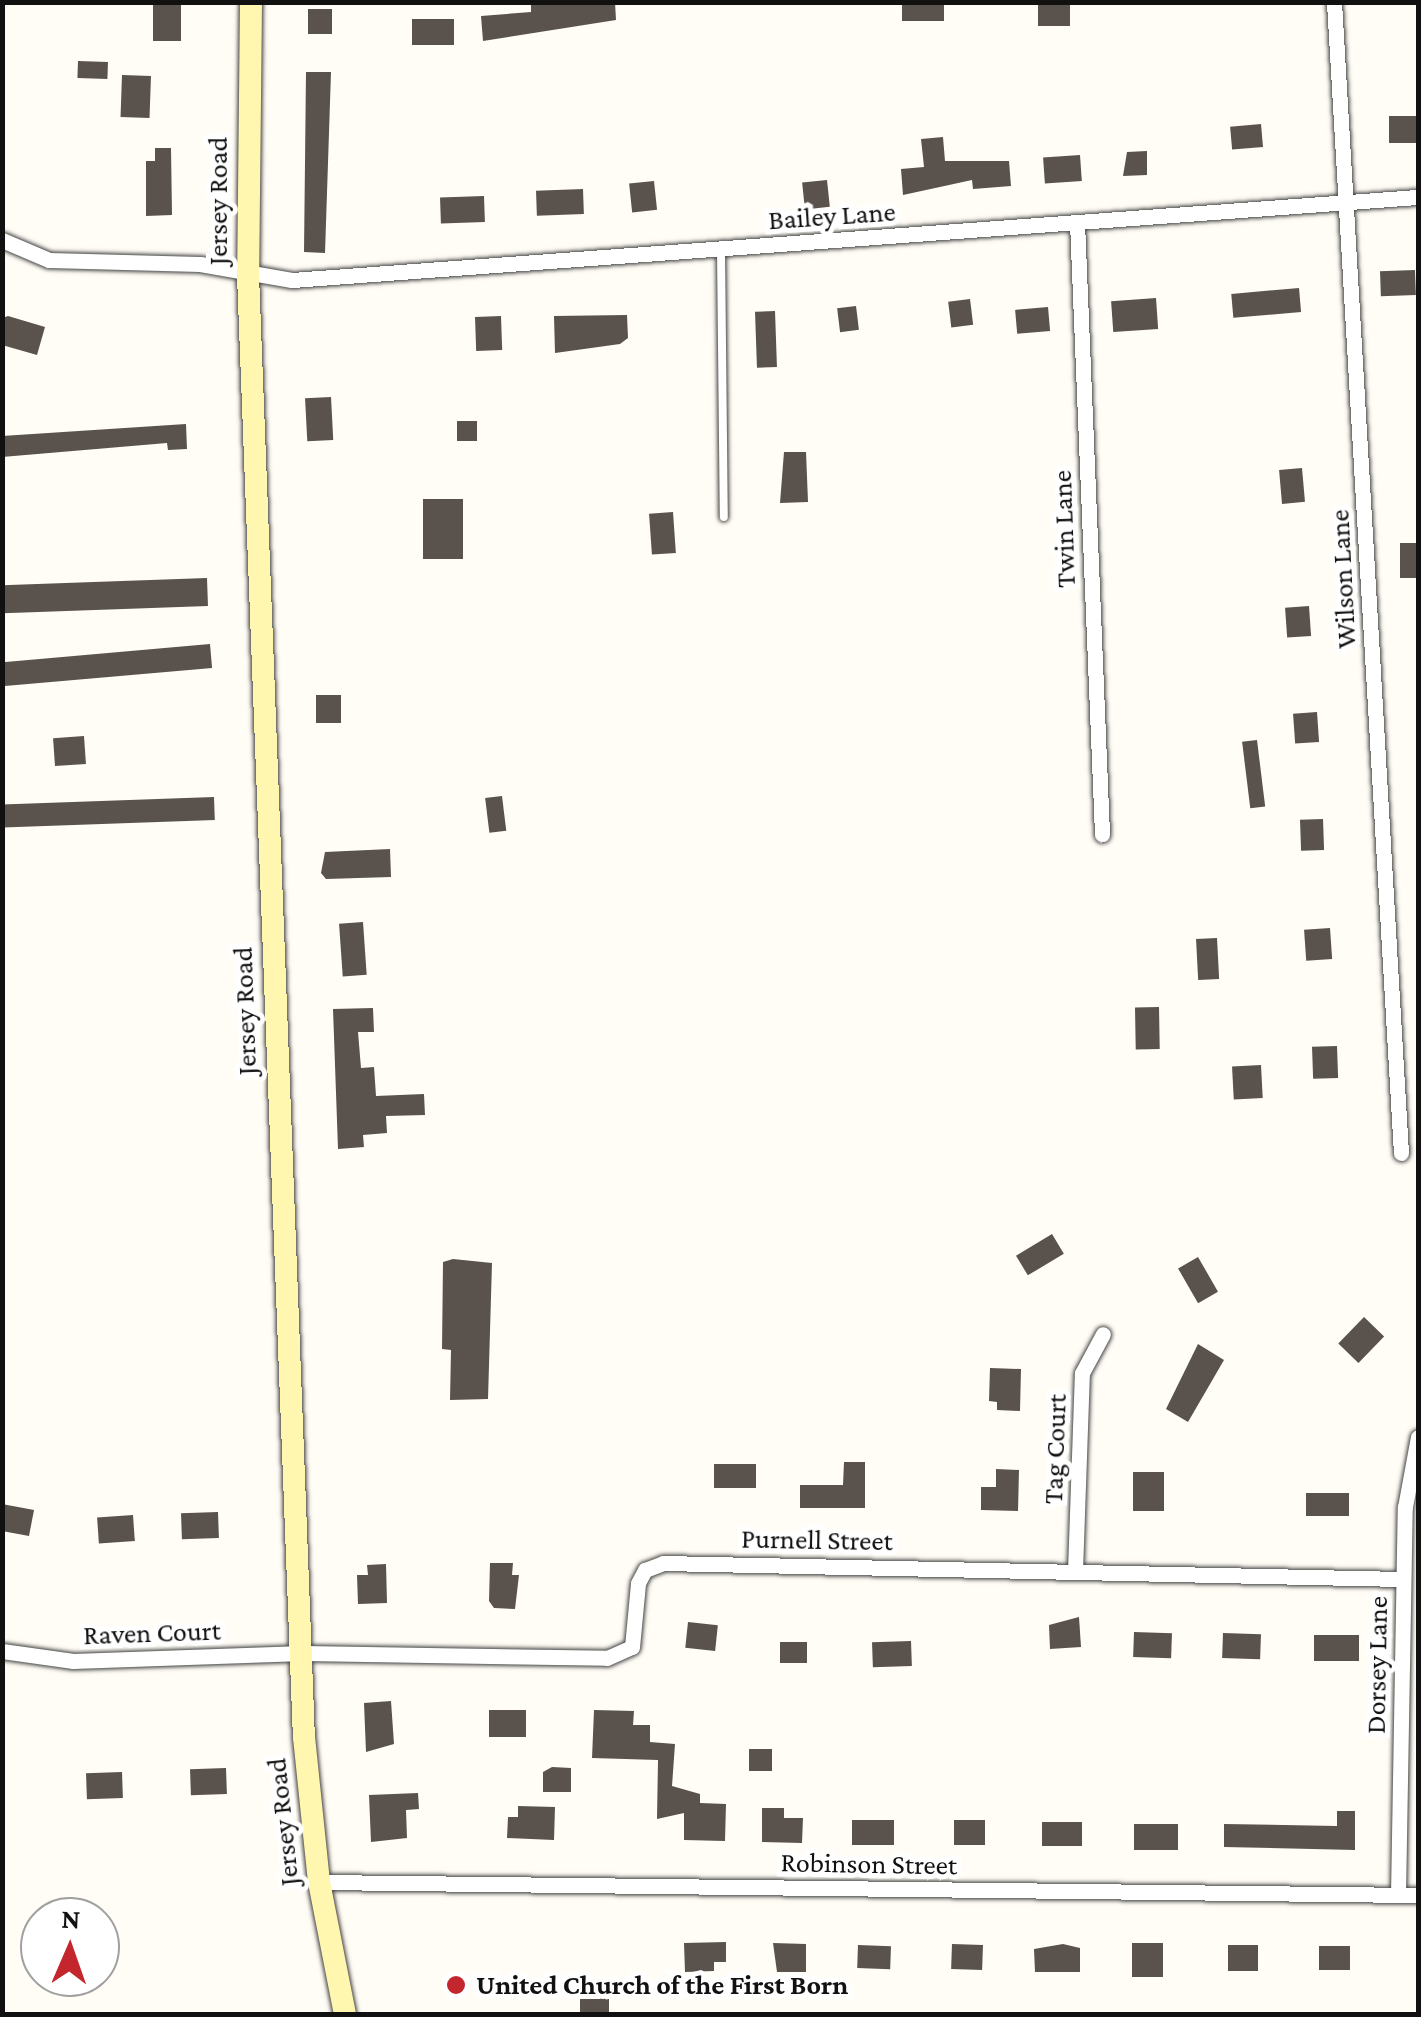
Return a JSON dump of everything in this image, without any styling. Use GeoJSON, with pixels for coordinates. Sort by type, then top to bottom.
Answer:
{"type":"FeatureCollection","features":[{"type":"Feature","properties":{"kind":"street","name":"Jersey Road"},"geometry":{"type":"LineString","coordinates":[[251,2],[248,275],[303,1652],[318,1882],[345,2014]]}},
{"type":"Feature","properties":{"kind":"street","name":"Wilson Lane"},"geometry":{"type":"LineString","coordinates":[[1334,2],[1401,1153]]}},
{"type":"Feature","properties":{"kind":"street","name":"Bailey Lane"},"geometry":{"type":"LineString","coordinates":[[2,240],[48,260],[200,264],[292,280],[1418,197]]}},
{"type":"Feature","properties":{"kind":"street","name":"Twin Lane"},"geometry":{"type":"LineString","coordinates":[[1078,222],[1102,834]]}},
{"type":"Feature","properties":{"kind":"street","name":"Tag Court"},"geometry":{"type":"LineString","coordinates":[[1076,1570],[1082,1373],[1103,1334]]}},
{"type":"Feature","properties":{"kind":"street","name":"Dorsey Lane"},"geometry":{"type":"LineString","coordinates":[[1398,1895],[1407,1474],[1418,1437]]}},
{"type":"Feature","properties":{"kind":"street","name":"Purnell Street"},"geometry":{"type":"LineString","coordinates":[[303,1652],[624,1656],[636,1635],[640,1576],[662,1563],[1403,1579]]}},
{"type":"Feature","properties":{"kind":"street","name":"Raven Court"},"geometry":{"type":"LineString","coordinates":[[2,1651],[74,1661],[303,1652]]}},
{"type":"Feature","properties":{"kind":"street","name":"Robinson Street"},"geometry":{"type":"LineString","coordinates":[[318,1882],[1418,1895]]}},
{"type":"Feature","properties":{"kind":"lane"},"geometry":{"type":"LineString","coordinates":[[721,250],[724,517]]}},
{"type":"Feature","properties":{"kind":"building"},"geometry":{"type":"Polygon","coordinates":[[[153,2],[181,2],[181,41],[153,41],[153,2]]]}},
{"type":"Feature","properties":{"kind":"building"},"geometry":{"type":"Polygon","coordinates":[[[615,2],[616,20],[483,41],[481,16],[531,12],[531,4],[615,2]]]}},
{"type":"Feature","properties":{"kind":"building"},"geometry":{"type":"Polygon","coordinates":[[[902,2],[944,2],[944,21],[902,21],[902,2]]]}},
{"type":"Feature","properties":{"kind":"building"},"geometry":{"type":"Polygon","coordinates":[[[1038,2],[1070,2],[1070,26],[1038,26],[1038,2]]]}},
{"type":"Feature","properties":{"kind":"building"},"geometry":{"type":"Polygon","coordinates":[[[308,9],[332,9],[332,34],[308,34],[308,9]]]}},
{"type":"Feature","properties":{"kind":"building"},"geometry":{"type":"Polygon","coordinates":[[[412,19],[454,19],[454,45],[412,45],[412,19]]]}},
{"type":"Feature","properties":{"kind":"building"},"geometry":{"type":"Polygon","coordinates":[[[78,61],[108,62],[107,79],[77,78],[78,61]]]}},
{"type":"Feature","properties":{"kind":"building"},"geometry":{"type":"Polygon","coordinates":[[[306,72],[331,72],[325,253],[304,252],[306,72]]]}},
{"type":"Feature","properties":{"kind":"building"},"geometry":{"type":"Polygon","coordinates":[[[122,75],[151,76],[150,118],[121,117],[122,75]]]}},
{"type":"Feature","properties":{"kind":"building"},"geometry":{"type":"Polygon","coordinates":[[[1389,116],[1418,116],[1418,143],[1389,143],[1389,116]]]}},
{"type":"Feature","properties":{"kind":"building"},"geometry":{"type":"Polygon","coordinates":[[[1261,124],[1263,147],[1232,150],[1230,127],[1261,124]]]}},
{"type":"Feature","properties":{"kind":"building"},"geometry":{"type":"Polygon","coordinates":[[[943,137],[945,161],[1009,161],[1011,186],[973,189],[972,180],[903,195],[901,169],[924,167],[921,139],[943,137]]]}},
{"type":"Feature","properties":{"kind":"building"},"geometry":{"type":"Polygon","coordinates":[[[155,148],[171,148],[172,215],[146,216],[146,161],[155,161],[155,148]]]}},
{"type":"Feature","properties":{"kind":"building"},"geometry":{"type":"Polygon","coordinates":[[[1147,151],[1147,175],[1123,176],[1127,152],[1147,151]]]}},
{"type":"Feature","properties":{"kind":"building"},"geometry":{"type":"Polygon","coordinates":[[[1080,155],[1082,181],[1045,184],[1043,158],[1080,155]]]}},
{"type":"Feature","properties":{"kind":"building"},"geometry":{"type":"Polygon","coordinates":[[[827,180],[830,207],[805,209],[802,183],[827,180]]]}},
{"type":"Feature","properties":{"kind":"building"},"geometry":{"type":"Polygon","coordinates":[[[654,181],[657,210],[632,212],[629,184],[654,181]]]}},
{"type":"Feature","properties":{"kind":"building"},"geometry":{"type":"Polygon","coordinates":[[[583,189],[584,214],[537,216],[536,191],[583,189]]]}},
{"type":"Feature","properties":{"kind":"building"},"geometry":{"type":"Polygon","coordinates":[[[484,196],[485,222],[441,224],[440,198],[484,196]]]}},
{"type":"Feature","properties":{"kind":"building"},"geometry":{"type":"Polygon","coordinates":[[[1415,270],[1416,295],[1381,296],[1380,271],[1415,270]]]}},
{"type":"Feature","properties":{"kind":"building"},"geometry":{"type":"Polygon","coordinates":[[[1299,288],[1301,312],[1233,318],[1231,294],[1299,288]]]}},
{"type":"Feature","properties":{"kind":"building"},"geometry":{"type":"Polygon","coordinates":[[[1156,298],[1158,329],[1113,332],[1111,301],[1156,298]]]}},
{"type":"Feature","properties":{"kind":"building"},"geometry":{"type":"Polygon","coordinates":[[[970,299],[973,325],[951,327],[948,302],[970,299]]]}},
{"type":"Feature","properties":{"kind":"building"},"geometry":{"type":"Polygon","coordinates":[[[856,306],[859,330],[840,332],[837,308],[856,306]]]}},
{"type":"Feature","properties":{"kind":"building"},"geometry":{"type":"Polygon","coordinates":[[[1048,307],[1050,331],[1017,334],[1015,310],[1048,307]]]}},
{"type":"Feature","properties":{"kind":"building"},"geometry":{"type":"Polygon","coordinates":[[[775,311],[777,367],[757,368],[755,312],[775,311]]]}},
{"type":"Feature","properties":{"kind":"building"},"geometry":{"type":"Polygon","coordinates":[[[627,315],[628,338],[620,344],[555,353],[554,316],[627,315]]]}},
{"type":"Feature","properties":{"kind":"building"},"geometry":{"type":"Polygon","coordinates":[[[8,316],[45,327],[37,355],[2,345],[2,318],[8,316]]]}},
{"type":"Feature","properties":{"kind":"building"},"geometry":{"type":"Polygon","coordinates":[[[501,316],[502,350],[476,351],[475,317],[501,316]]]}},
{"type":"Feature","properties":{"kind":"building"},"geometry":{"type":"Polygon","coordinates":[[[331,397],[333,440],[307,441],[305,398],[331,397]]]}},
{"type":"Feature","properties":{"kind":"building"},"geometry":{"type":"Polygon","coordinates":[[[457,421],[477,421],[477,441],[457,441],[457,421]]]}},
{"type":"Feature","properties":{"kind":"building"},"geometry":{"type":"Polygon","coordinates":[[[186,424],[187,449],[168,450],[167,443],[2,457],[2,436],[186,424]]]}},
{"type":"Feature","properties":{"kind":"building"},"geometry":{"type":"Polygon","coordinates":[[[784,452],[806,452],[808,502],[780,503],[784,452]]]}},
{"type":"Feature","properties":{"kind":"building"},"geometry":{"type":"Polygon","coordinates":[[[1302,468],[1305,502],[1282,504],[1279,470],[1302,468]]]}},
{"type":"Feature","properties":{"kind":"building"},"geometry":{"type":"Polygon","coordinates":[[[423,499],[463,499],[463,559],[423,559],[423,499]]]}},
{"type":"Feature","properties":{"kind":"building"},"geometry":{"type":"Polygon","coordinates":[[[673,512],[676,553],[652,555],[649,514],[673,512]]]}},
{"type":"Feature","properties":{"kind":"building"},"geometry":{"type":"Polygon","coordinates":[[[1400,543],[1418,543],[1418,578],[1400,578],[1400,543]]]}},
{"type":"Feature","properties":{"kind":"building"},"geometry":{"type":"Polygon","coordinates":[[[207,578],[208,606],[3,613],[2,585],[207,578]]]}},
{"type":"Feature","properties":{"kind":"building"},"geometry":{"type":"Polygon","coordinates":[[[1309,606],[1311,636],[1287,638],[1285,608],[1309,606]]]}},
{"type":"Feature","properties":{"kind":"building"},"geometry":{"type":"Polygon","coordinates":[[[210,644],[212,668],[5,686],[3,662],[210,644]]]}},
{"type":"Feature","properties":{"kind":"building"},"geometry":{"type":"Polygon","coordinates":[[[316,695],[341,695],[341,723],[316,723],[316,695]]]}},
{"type":"Feature","properties":{"kind":"building"},"geometry":{"type":"Polygon","coordinates":[[[1317,712],[1319,742],[1295,744],[1293,714],[1317,712]]]}},
{"type":"Feature","properties":{"kind":"building"},"geometry":{"type":"Polygon","coordinates":[[[84,736],[86,764],[55,766],[53,738],[84,736]]]}},
{"type":"Feature","properties":{"kind":"building"},"geometry":{"type":"Polygon","coordinates":[[[1257,740],[1265,807],[1250,808],[1242,742],[1257,740]]]}},
{"type":"Feature","properties":{"kind":"building"},"geometry":{"type":"Polygon","coordinates":[[[502,796],[506,831],[489,833],[485,798],[502,796]]]}},
{"type":"Feature","properties":{"kind":"building"},"geometry":{"type":"Polygon","coordinates":[[[214,797],[215,820],[3,827],[2,804],[214,797]]]}},
{"type":"Feature","properties":{"kind":"building"},"geometry":{"type":"Polygon","coordinates":[[[1323,819],[1324,850],[1301,851],[1300,820],[1323,819]]]}},
{"type":"Feature","properties":{"kind":"building"},"geometry":{"type":"Polygon","coordinates":[[[390,849],[391,877],[326,879],[321,873],[325,852],[390,849]]]}},
{"type":"Feature","properties":{"kind":"building"},"geometry":{"type":"Polygon","coordinates":[[[363,922],[367,975],[343,977],[339,924],[363,922]]]}},
{"type":"Feature","properties":{"kind":"building"},"geometry":{"type":"Polygon","coordinates":[[[1330,928],[1332,959],[1306,961],[1304,930],[1330,928]]]}},
{"type":"Feature","properties":{"kind":"building"},"geometry":{"type":"Polygon","coordinates":[[[1217,938],[1219,979],[1198,980],[1196,939],[1217,938]]]}},
{"type":"Feature","properties":{"kind":"building"},"geometry":{"type":"Polygon","coordinates":[[[1135,1007],[1159,1007],[1160,1049],[1136,1049],[1135,1007]]]}},
{"type":"Feature","properties":{"kind":"building"},"geometry":{"type":"Polygon","coordinates":[[[373,1008],[374,1032],[358,1032],[361,1068],[374,1067],[376,1096],[424,1094],[425,1115],[386,1116],[387,1133],[363,1135],[364,1147],[338,1149],[333,1009],[373,1008]]]}},
{"type":"Feature","properties":{"kind":"building"},"geometry":{"type":"Polygon","coordinates":[[[1337,1046],[1338,1078],[1313,1079],[1312,1047],[1337,1046]]]}},
{"type":"Feature","properties":{"kind":"building"},"geometry":{"type":"Polygon","coordinates":[[[1261,1065],[1263,1098],[1234,1099],[1232,1067],[1261,1065]]]}},
{"type":"Feature","properties":{"kind":"building"},"geometry":{"type":"Polygon","coordinates":[[[1052,1234],[1064,1254],[1028,1275],[1016,1256],[1052,1234]]]}},
{"type":"Feature","properties":{"kind":"building"},"geometry":{"type":"Polygon","coordinates":[[[1198,1257],[1218,1292],[1198,1303],[1178,1268],[1198,1257]]]}},
{"type":"Feature","properties":{"kind":"building"},"geometry":{"type":"Polygon","coordinates":[[[453,1259],[492,1263],[488,1399],[450,1400],[451,1350],[442,1349],[443,1262],[453,1259]]]}},
{"type":"Feature","properties":{"kind":"building"},"geometry":{"type":"Polygon","coordinates":[[[1364,1317],[1384,1336],[1358,1363],[1338,1344],[1364,1317]]]}},
{"type":"Feature","properties":{"kind":"building"},"geometry":{"type":"Polygon","coordinates":[[[1198,1344],[1224,1360],[1188,1422],[1166,1409],[1198,1344]]]}},
{"type":"Feature","properties":{"kind":"building"},"geometry":{"type":"Polygon","coordinates":[[[990,1368],[1021,1369],[1020,1411],[997,1410],[997,1402],[989,1401],[990,1368]]]}},
{"type":"Feature","properties":{"kind":"building"},"geometry":{"type":"Polygon","coordinates":[[[844,1462],[865,1462],[865,1508],[800,1508],[800,1485],[843,1485],[844,1462]]]}},
{"type":"Feature","properties":{"kind":"building"},"geometry":{"type":"Polygon","coordinates":[[[714,1464],[756,1464],[756,1488],[714,1488],[714,1464]]]}},
{"type":"Feature","properties":{"kind":"building"},"geometry":{"type":"Polygon","coordinates":[[[996,1469],[1019,1470],[1018,1511],[981,1510],[981,1487],[996,1487],[996,1469]]]}},
{"type":"Feature","properties":{"kind":"building"},"geometry":{"type":"Polygon","coordinates":[[[1133,1472],[1164,1472],[1164,1511],[1133,1511],[1133,1472]]]}},
{"type":"Feature","properties":{"kind":"building"},"geometry":{"type":"Polygon","coordinates":[[[1306,1493],[1349,1493],[1349,1516],[1306,1516],[1306,1493]]]}},
{"type":"Feature","properties":{"kind":"building"},"geometry":{"type":"Polygon","coordinates":[[[2,1504],[34,1510],[29,1536],[2,1531],[2,1504]]]}},
{"type":"Feature","properties":{"kind":"building"},"geometry":{"type":"Polygon","coordinates":[[[218,1512],[219,1538],[182,1539],[181,1513],[218,1512]]]}},
{"type":"Feature","properties":{"kind":"building"},"geometry":{"type":"Polygon","coordinates":[[[133,1515],[135,1541],[99,1543],[97,1518],[133,1515]]]}},
{"type":"Feature","properties":{"kind":"building"},"geometry":{"type":"Polygon","coordinates":[[[490,1563],[513,1563],[512,1575],[519,1575],[515,1609],[494,1608],[489,1601],[490,1563]]]}},
{"type":"Feature","properties":{"kind":"building"},"geometry":{"type":"Polygon","coordinates":[[[386,1564],[387,1603],[358,1604],[357,1575],[368,1575],[367,1565],[386,1564]]]}},
{"type":"Feature","properties":{"kind":"building"},"geometry":{"type":"Polygon","coordinates":[[[1079,1617],[1081,1647],[1050,1649],[1049,1625],[1079,1617]]]}},
{"type":"Feature","properties":{"kind":"building"},"geometry":{"type":"Polygon","coordinates":[[[688,1622],[718,1625],[715,1651],[685,1648],[688,1622]]]}},
{"type":"Feature","properties":{"kind":"building"},"geometry":{"type":"Polygon","coordinates":[[[1134,1632],[1172,1633],[1171,1658],[1133,1657],[1134,1632]]]}},
{"type":"Feature","properties":{"kind":"building"},"geometry":{"type":"Polygon","coordinates":[[[1223,1633],[1261,1634],[1260,1659],[1222,1658],[1223,1633]]]}},
{"type":"Feature","properties":{"kind":"building"},"geometry":{"type":"Polygon","coordinates":[[[1314,1635],[1359,1635],[1359,1661],[1314,1661],[1314,1635]]]}},
{"type":"Feature","properties":{"kind":"building"},"geometry":{"type":"Polygon","coordinates":[[[911,1641],[912,1666],[873,1667],[872,1642],[911,1641]]]}},
{"type":"Feature","properties":{"kind":"building"},"geometry":{"type":"Polygon","coordinates":[[[780,1642],[807,1642],[807,1663],[780,1663],[780,1642]]]}},
{"type":"Feature","properties":{"kind":"building"},"geometry":{"type":"Polygon","coordinates":[[[391,1701],[394,1744],[366,1752],[364,1703],[391,1701]]]}},
{"type":"Feature","properties":{"kind":"building"},"geometry":{"type":"Polygon","coordinates":[[[489,1710],[526,1710],[526,1737],[489,1737],[489,1710]]]}},
{"type":"Feature","properties":{"kind":"building"},"geometry":{"type":"Polygon","coordinates":[[[594,1710],[634,1711],[633,1725],[650,1725],[650,1742],[675,1744],[672,1786],[700,1794],[700,1803],[726,1804],[725,1841],[684,1840],[684,1813],[657,1819],[658,1760],[592,1758],[594,1710]]]}},
{"type":"Feature","properties":{"kind":"building"},"geometry":{"type":"Polygon","coordinates":[[[749,1749],[772,1749],[772,1771],[749,1771],[749,1749]]]}},
{"type":"Feature","properties":{"kind":"building"},"geometry":{"type":"Polygon","coordinates":[[[552,1767],[571,1768],[571,1792],[543,1792],[543,1772],[552,1767]]]}},
{"type":"Feature","properties":{"kind":"building"},"geometry":{"type":"Polygon","coordinates":[[[226,1768],[227,1794],[191,1795],[190,1769],[226,1768]]]}},
{"type":"Feature","properties":{"kind":"building"},"geometry":{"type":"Polygon","coordinates":[[[122,1772],[123,1798],[87,1799],[86,1773],[122,1772]]]}},
{"type":"Feature","properties":{"kind":"building"},"geometry":{"type":"Polygon","coordinates":[[[418,1793],[419,1809],[406,1810],[407,1838],[371,1842],[369,1795],[418,1793]]]}},
{"type":"Feature","properties":{"kind":"building"},"geometry":{"type":"Polygon","coordinates":[[[518,1806],[555,1807],[554,1840],[507,1838],[508,1817],[518,1817],[518,1806]]]}},
{"type":"Feature","properties":{"kind":"building"},"geometry":{"type":"Polygon","coordinates":[[[762,1808],[784,1808],[784,1818],[803,1818],[802,1843],[762,1842],[762,1808]]]}},
{"type":"Feature","properties":{"kind":"building"},"geometry":{"type":"Polygon","coordinates":[[[1337,1811],[1355,1811],[1355,1850],[1224,1847],[1224,1824],[1337,1826],[1337,1811]]]}},
{"type":"Feature","properties":{"kind":"building"},"geometry":{"type":"Polygon","coordinates":[[[852,1820],[894,1820],[894,1845],[852,1845],[852,1820]]]}},
{"type":"Feature","properties":{"kind":"building"},"geometry":{"type":"Polygon","coordinates":[[[954,1820],[985,1820],[985,1845],[954,1845],[954,1820]]]}},
{"type":"Feature","properties":{"kind":"building"},"geometry":{"type":"Polygon","coordinates":[[[1042,1822],[1082,1822],[1082,1846],[1042,1846],[1042,1822]]]}},
{"type":"Feature","properties":{"kind":"building"},"geometry":{"type":"Polygon","coordinates":[[[1134,1824],[1178,1824],[1178,1850],[1134,1850],[1134,1824]]]}},
{"type":"Feature","properties":{"kind":"building"},"geometry":{"type":"Polygon","coordinates":[[[726,1942],[726,1962],[714,1962],[714,1971],[685,1972],[684,1943],[726,1942]]]}},
{"type":"Feature","properties":{"kind":"building"},"geometry":{"type":"Polygon","coordinates":[[[773,1943],[806,1944],[806,1972],[777,1972],[773,1943]]]}},
{"type":"Feature","properties":{"kind":"building"},"geometry":{"type":"Polygon","coordinates":[[[1132,1943],[1163,1943],[1163,1977],[1132,1977],[1132,1943]]]}},
{"type":"Feature","properties":{"kind":"building"},"geometry":{"type":"Polygon","coordinates":[[[952,1944],[983,1945],[982,1970],[951,1969],[952,1944]]]}},
{"type":"Feature","properties":{"kind":"building"},"geometry":{"type":"Polygon","coordinates":[[[1063,1944],[1080,1948],[1080,1972],[1035,1972],[1034,1949],[1063,1944]]]}},
{"type":"Feature","properties":{"kind":"building"},"geometry":{"type":"Polygon","coordinates":[[[858,1945],[891,1946],[890,1969],[857,1968],[858,1945]]]}},
{"type":"Feature","properties":{"kind":"building"},"geometry":{"type":"Polygon","coordinates":[[[1228,1945],[1258,1945],[1258,1971],[1228,1971],[1228,1945]]]}},
{"type":"Feature","properties":{"kind":"building"},"geometry":{"type":"Polygon","coordinates":[[[1319,1946],[1350,1946],[1350,1970],[1319,1970],[1319,1946]]]}},
{"type":"Feature","properties":{"kind":"building"},"geometry":{"type":"Polygon","coordinates":[[[580,1987],[609,1987],[609,2014],[580,2014],[580,1987]]]}},
{"type":"Feature","properties":{"kind":"place","name":"United Church of the First Born"},"geometry":{"type":"Point","coordinates":[456,1985]}}]}
